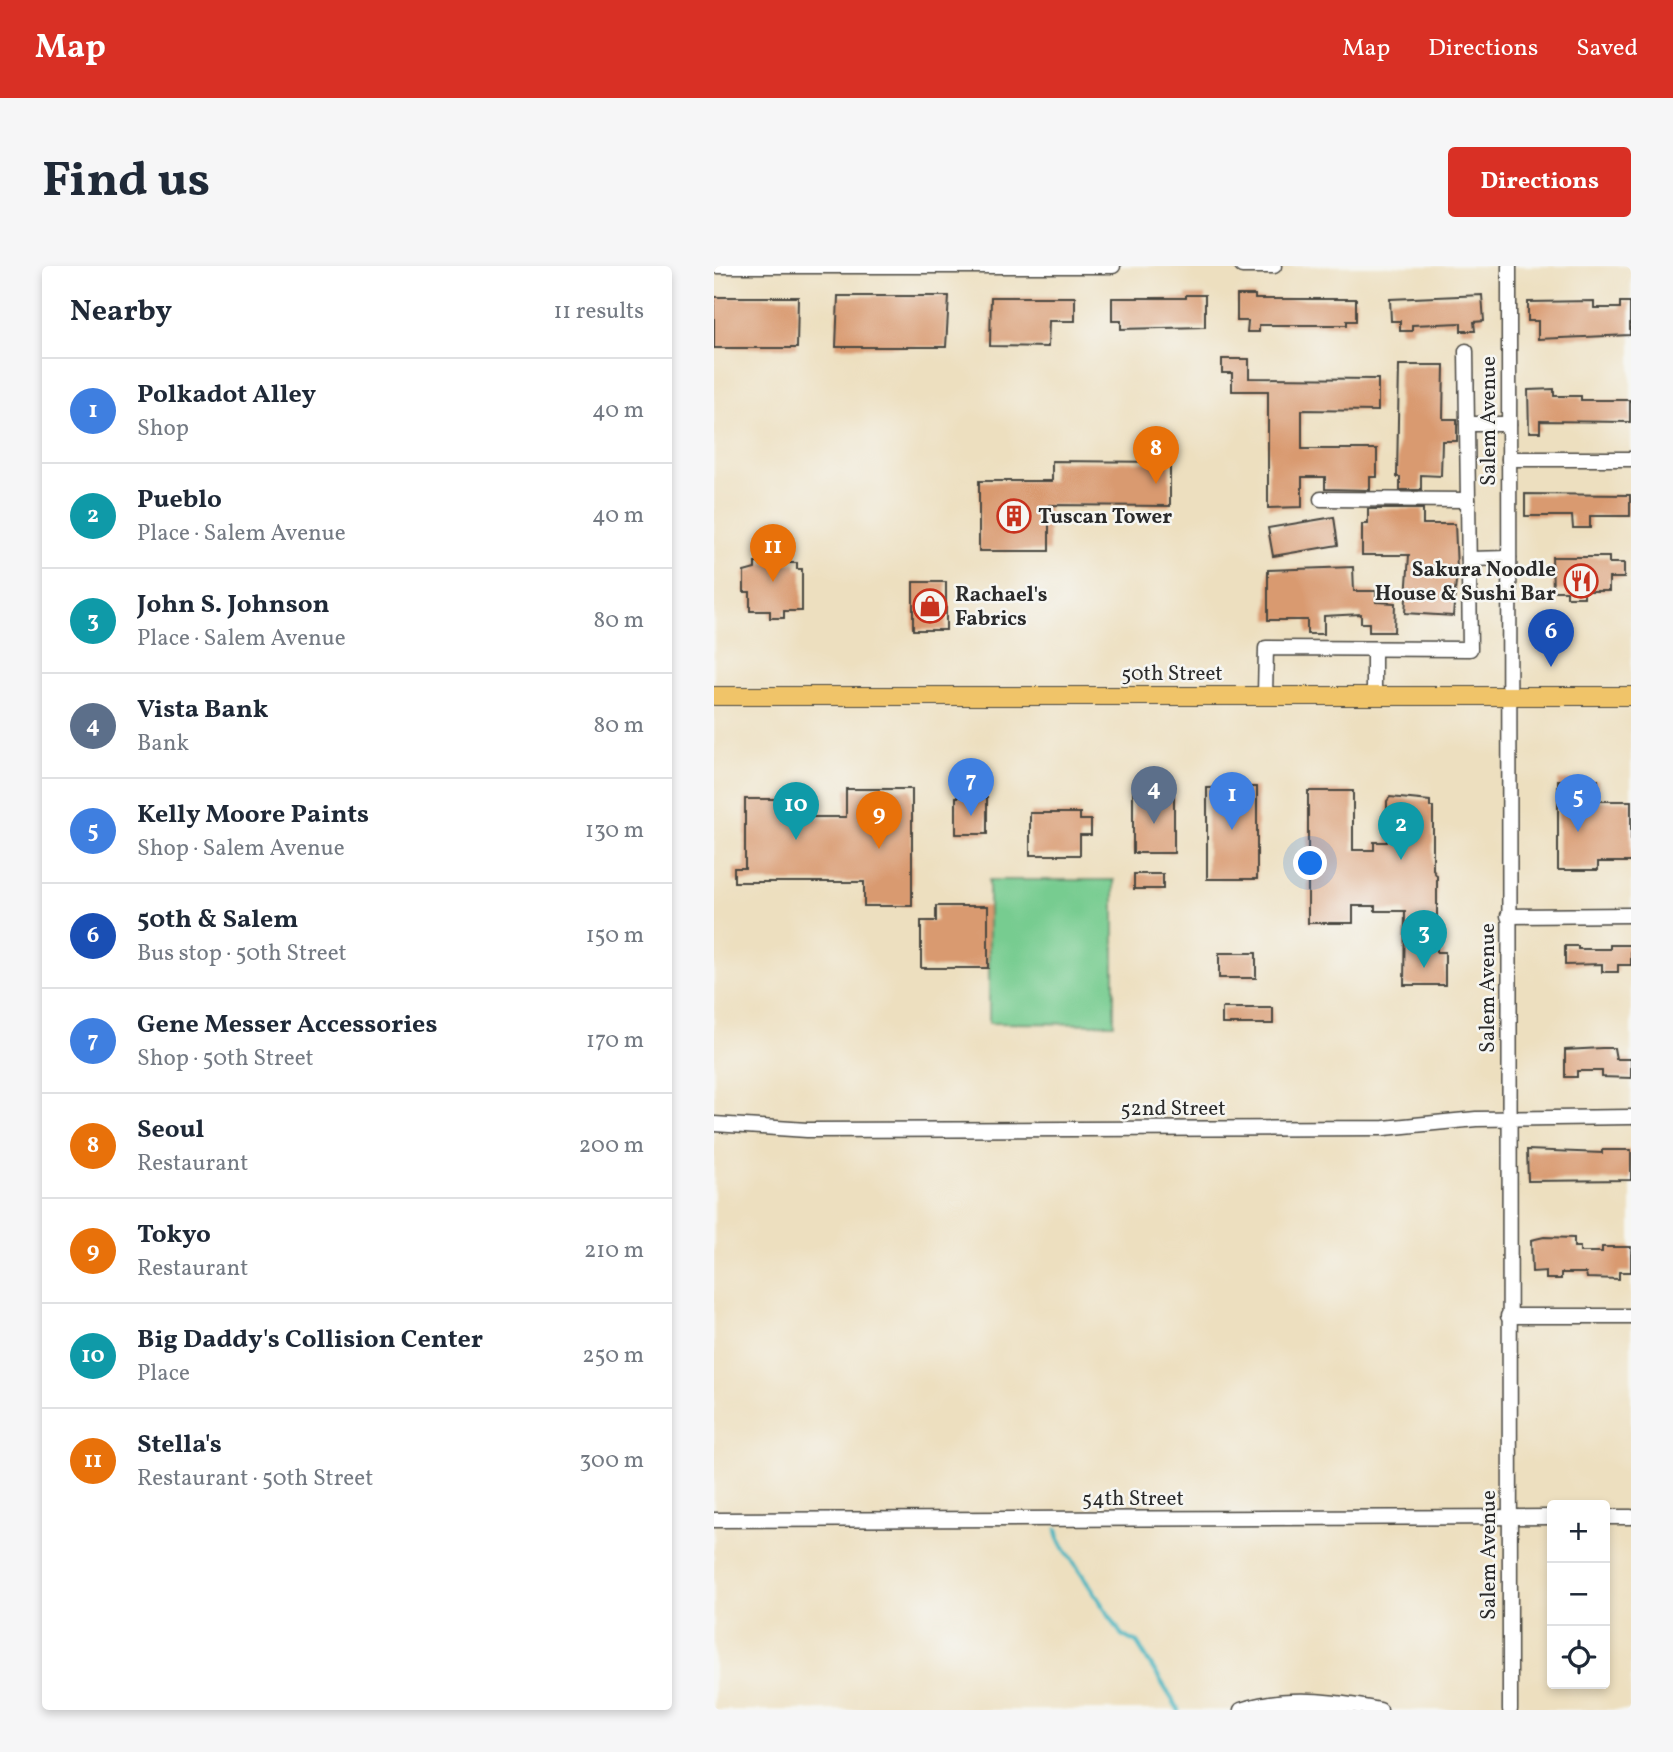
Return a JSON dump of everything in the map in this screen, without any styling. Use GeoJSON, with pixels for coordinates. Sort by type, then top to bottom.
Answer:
{"type":"FeatureCollection","features":[{"type":"Feature","properties":{"kind":"main road","name":"50th Street"},"geometry":{"type":"LineString","coordinates":[[714,696],[1631,696]]}},
{"type":"Feature","properties":{"kind":"street"},"geometry":{"type":"LineString","coordinates":[[714,266],[1113,266]]}},
{"type":"Feature","properties":{"kind":"street"},"geometry":{"type":"LineString","coordinates":[[1242,266],[1274,266]]}},
{"type":"Feature","properties":{"kind":"street","name":"Salem Avenue"},"geometry":{"type":"LineString","coordinates":[[1509,266],[1510,1710]]}},
{"type":"Feature","properties":{"kind":"street"},"geometry":{"type":"LineString","coordinates":[[1265,695],[1266,648],[1470,649],[1466,351]]}},
{"type":"Feature","properties":{"kind":"street"},"geometry":{"type":"LineString","coordinates":[[1467,424],[1509,424]]}},
{"type":"Feature","properties":{"kind":"street"},"geometry":{"type":"LineString","coordinates":[[1509,459],[1631,459]]}},
{"type":"Feature","properties":{"kind":"street"},"geometry":{"type":"LineString","coordinates":[[1321,499],[1468,500]]}},
{"type":"Feature","properties":{"kind":"street"},"geometry":{"type":"LineString","coordinates":[[1469,559],[1509,558]]}},
{"type":"Feature","properties":{"kind":"street"},"geometry":{"type":"LineString","coordinates":[[1374,650],[1374,696]]}},
{"type":"Feature","properties":{"kind":"street"},"geometry":{"type":"LineString","coordinates":[[1508,916],[1631,915]]}},
{"type":"Feature","properties":{"kind":"street","name":"52nd Street"},"geometry":{"type":"LineString","coordinates":[[714,1124],[797,1130],[1366,1128],[1508,1119],[1631,1117]]}},
{"type":"Feature","properties":{"kind":"street"},"geometry":{"type":"LineString","coordinates":[[1508,1316],[1631,1316]]}},
{"type":"Feature","properties":{"kind":"street","name":"54th Street"},"geometry":{"type":"LineString","coordinates":[[714,1520],[1547,1517]]}},
{"type":"Feature","properties":{"kind":"street"},"geometry":{"type":"LineString","coordinates":[[1610,1517],[1631,1517]]}},
{"type":"Feature","properties":{"kind":"street"},"geometry":{"type":"LineString","coordinates":[[1248,1708],[1321,1701],[1380,1710]]}},
{"type":"Feature","properties":{"kind":"green space"},"geometry":{"type":"Polygon","coordinates":[[[989,880],[1114,880],[1114,1024],[989,1023],[989,880]]]}},
{"type":"Feature","properties":{"kind":"building"},"geometry":{"type":"Polygon","coordinates":[[[1186,295],[1205,295],[1205,327],[1121,329],[1121,321],[1112,321],[1112,298],[1186,298],[1186,295]]]}},
{"type":"Feature","properties":{"kind":"building"},"geometry":{"type":"Polygon","coordinates":[[[1237,295],[1255,295],[1255,299],[1356,299],[1356,321],[1347,321],[1347,325],[1259,325],[1259,332],[1247,332],[1248,321],[1237,321],[1237,295]]]}},
{"type":"Feature","properties":{"kind":"building"},"geometry":{"type":"Polygon","coordinates":[[[1482,295],[1484,321],[1474,322],[1475,331],[1461,331],[1461,323],[1412,325],[1412,331],[1400,331],[1400,321],[1391,321],[1390,299],[1482,295]]]}},
{"type":"Feature","properties":{"kind":"building"},"geometry":{"type":"Polygon","coordinates":[[[838,296],[949,296],[946,347],[836,347],[838,296]]]}},
{"type":"Feature","properties":{"kind":"building"},"geometry":{"type":"Polygon","coordinates":[[[714,297],[798,297],[797,348],[714,348],[714,297]]]}},
{"type":"Feature","properties":{"kind":"building"},"geometry":{"type":"Polygon","coordinates":[[[991,297],[1075,297],[1075,321],[1049,321],[1048,347],[990,346],[991,297]]]}},
{"type":"Feature","properties":{"kind":"building"},"geometry":{"type":"Polygon","coordinates":[[[1594,301],[1594,308],[1620,308],[1620,302],[1630,302],[1630,335],[1538,339],[1538,321],[1528,321],[1528,302],[1594,301]]]}},
{"type":"Feature","properties":{"kind":"building"},"geometry":{"type":"Polygon","coordinates":[[[1222,359],[1249,359],[1249,378],[1378,379],[1378,411],[1302,410],[1302,449],[1377,449],[1377,477],[1370,477],[1370,490],[1325,489],[1325,477],[1302,477],[1302,507],[1268,508],[1268,391],[1232,391],[1232,373],[1222,373],[1222,359]]]}},
{"type":"Feature","properties":{"kind":"building"},"geometry":{"type":"Polygon","coordinates":[[[1399,365],[1444,365],[1443,419],[1457,419],[1457,441],[1442,441],[1441,476],[1421,475],[1421,490],[1400,490],[1400,477],[1397,477],[1399,365]]]}},
{"type":"Feature","properties":{"kind":"building"},"geometry":{"type":"Polygon","coordinates":[[[1554,389],[1554,396],[1581,396],[1581,400],[1630,400],[1630,422],[1540,421],[1540,432],[1529,432],[1528,390],[1554,389]]]}},
{"type":"Feature","properties":{"kind":"building"},"geometry":{"type":"Polygon","coordinates":[[[1052,461],[1170,462],[1170,506],[1049,505],[1049,551],[979,551],[979,481],[1052,481],[1052,461]]]}},
{"type":"Feature","properties":{"kind":"building"},"geometry":{"type":"Polygon","coordinates":[[[1525,494],[1630,495],[1630,516],[1590,516],[1590,528],[1573,528],[1572,516],[1525,516],[1525,494]]]}},
{"type":"Feature","properties":{"kind":"building"},"geometry":{"type":"Polygon","coordinates":[[[1368,509],[1423,509],[1423,524],[1455,524],[1457,569],[1453,616],[1405,613],[1409,555],[1362,555],[1362,524],[1368,524],[1368,509]]]}},
{"type":"Feature","properties":{"kind":"building"},"geometry":{"type":"Polygon","coordinates":[[[1334,517],[1338,545],[1273,556],[1268,528],[1334,517]]]}},
{"type":"Feature","properties":{"kind":"building","name":"Sakura Noodle House & Sushi Bar"},"geometry":{"type":"Polygon","coordinates":[[[1552,557],[1609,557],[1609,563],[1624,563],[1624,578],[1609,578],[1609,591],[1584,591],[1584,597],[1567,597],[1567,591],[1553,591],[1552,557]]]}},
{"type":"Feature","properties":{"kind":"building"},"geometry":{"type":"Polygon","coordinates":[[[755,563],[797,563],[797,569],[802,569],[802,611],[784,611],[784,618],[770,618],[770,611],[750,611],[750,592],[744,592],[744,572],[755,569],[755,563]]]}},
{"type":"Feature","properties":{"kind":"building"},"geometry":{"type":"Polygon","coordinates":[[[1353,567],[1354,591],[1376,591],[1376,602],[1395,603],[1394,632],[1369,632],[1369,623],[1361,623],[1361,614],[1324,616],[1324,634],[1307,634],[1307,620],[1268,620],[1268,570],[1353,567]]]}},
{"type":"Feature","properties":{"kind":"building","name":"Rachael's Fabrics"},"geometry":{"type":"Polygon","coordinates":[[[913,582],[946,582],[946,630],[913,630],[913,582]]]}},
{"type":"Feature","properties":{"kind":"building"},"geometry":{"type":"Polygon","coordinates":[[[1558,780],[1598,780],[1598,801],[1631,801],[1631,862],[1598,862],[1598,870],[1558,870],[1558,780]]]}},
{"type":"Feature","properties":{"kind":"building"},"geometry":{"type":"Polygon","coordinates":[[[1257,787],[1257,879],[1207,879],[1207,788],[1257,787]]]}},
{"type":"Feature","properties":{"kind":"building"},"geometry":{"type":"Polygon","coordinates":[[[846,789],[912,789],[912,906],[864,906],[864,882],[734,882],[734,868],[745,868],[745,799],[789,799],[789,817],[846,817],[846,789]]]}},
{"type":"Feature","properties":{"kind":"building"},"geometry":{"type":"Polygon","coordinates":[[[1133,791],[1171,791],[1171,796],[1174,796],[1174,853],[1133,853],[1133,791]]]}},
{"type":"Feature","properties":{"kind":"building"},"geometry":{"type":"Polygon","coordinates":[[[1308,791],[1353,791],[1353,850],[1374,850],[1374,842],[1387,842],[1387,801],[1390,797],[1430,801],[1430,807],[1433,807],[1433,870],[1437,876],[1437,952],[1445,952],[1445,985],[1404,985],[1405,911],[1375,911],[1375,906],[1353,906],[1353,923],[1308,923],[1308,791]]]}},
{"type":"Feature","properties":{"kind":"building"},"geometry":{"type":"Polygon","coordinates":[[[956,797],[987,797],[987,834],[956,834],[956,797]]]}},
{"type":"Feature","properties":{"kind":"building"},"geometry":{"type":"Polygon","coordinates":[[[1030,813],[1080,813],[1080,820],[1091,820],[1091,835],[1080,835],[1080,855],[1030,855],[1030,813]]]}},
{"type":"Feature","properties":{"kind":"building"},"geometry":{"type":"Polygon","coordinates":[[[1134,874],[1163,874],[1163,889],[1134,889],[1134,874]]]}},
{"type":"Feature","properties":{"kind":"building"},"geometry":{"type":"Polygon","coordinates":[[[936,906],[988,906],[988,968],[921,968],[921,921],[936,921],[936,906]]]}},
{"type":"Feature","properties":{"kind":"building"},"geometry":{"type":"Polygon","coordinates":[[[1610,945],[1631,945],[1631,965],[1618,965],[1618,972],[1602,972],[1602,964],[1565,965],[1565,946],[1578,946],[1578,949],[1610,949],[1610,945]]]}},
{"type":"Feature","properties":{"kind":"building"},"geometry":{"type":"Polygon","coordinates":[[[1219,953],[1256,953],[1256,978],[1219,978],[1219,953]]]}},
{"type":"Feature","properties":{"kind":"building"},"geometry":{"type":"Polygon","coordinates":[[[1222,1008],[1273,1008],[1273,1024],[1222,1024],[1222,1008]]]}},
{"type":"Feature","properties":{"kind":"building"},"geometry":{"type":"Polygon","coordinates":[[[1614,1048],[1616,1059],[1631,1059],[1631,1078],[1602,1077],[1602,1071],[1577,1071],[1577,1077],[1565,1077],[1565,1050],[1614,1048]]]}},
{"type":"Feature","properties":{"kind":"building"},"geometry":{"type":"Polygon","coordinates":[[[1527,1150],[1602,1153],[1602,1150],[1631,1150],[1631,1180],[1528,1181],[1527,1150]]]}},
{"type":"Feature","properties":{"kind":"building"},"geometry":{"type":"Polygon","coordinates":[[[1544,1237],[1574,1238],[1574,1247],[1580,1247],[1580,1252],[1602,1252],[1602,1247],[1631,1247],[1631,1272],[1619,1272],[1619,1279],[1587,1278],[1586,1273],[1561,1273],[1561,1279],[1546,1279],[1546,1271],[1532,1272],[1531,1240],[1544,1237]]]}},
{"type":"Feature","properties":{"kind":"waterway"},"geometry":{"type":"LineString","coordinates":[[1057,1529],[1059,1540],[1122,1635],[1137,1643],[1179,1710]]}},
{"type":"Feature","properties":{"kind":"place","name":"Seoul"},"geometry":{"type":"Point","coordinates":[1156,484]}},
{"type":"Feature","properties":{"kind":"place","name":"Tuscan Tower"},"geometry":{"type":"Point","coordinates":[1014,516]}},
{"type":"Feature","properties":{"kind":"place","name":"Sakura Noodle House & Sushi Bar"},"geometry":{"type":"Point","coordinates":[1581,581]}},
{"type":"Feature","properties":{"kind":"place","name":"Stella's"},"geometry":{"type":"Point","coordinates":[773,582]}},
{"type":"Feature","properties":{"kind":"place","name":"Rachael's Fabrics"},"geometry":{"type":"Point","coordinates":[930,606]}},
{"type":"Feature","properties":{"kind":"place","name":"50th & Salem"},"geometry":{"type":"Point","coordinates":[1551,667]}},
{"type":"Feature","properties":{"kind":"place","name":"Gene Messer Accessories"},"geometry":{"type":"Point","coordinates":[971,816]}},
{"type":"Feature","properties":{"kind":"place","name":"Vista Bank"},"geometry":{"type":"Point","coordinates":[1154,824]}},
{"type":"Feature","properties":{"kind":"place","name":"Polkadot Alley"},"geometry":{"type":"Point","coordinates":[1232,830]}},
{"type":"Feature","properties":{"kind":"place","name":"Kelly Moore Paints"},"geometry":{"type":"Point","coordinates":[1578,832]}},
{"type":"Feature","properties":{"kind":"place","name":"Big Daddy's Collision Center"},"geometry":{"type":"Point","coordinates":[796,840]}},
{"type":"Feature","properties":{"kind":"place","name":"Tokyo"},"geometry":{"type":"Point","coordinates":[879,849]}},
{"type":"Feature","properties":{"kind":"place","name":"Pueblo"},"geometry":{"type":"Point","coordinates":[1401,860]}},
{"type":"Feature","properties":{"kind":"place","name":"John S. Johnson"},"geometry":{"type":"Point","coordinates":[1424,968]}}]}
